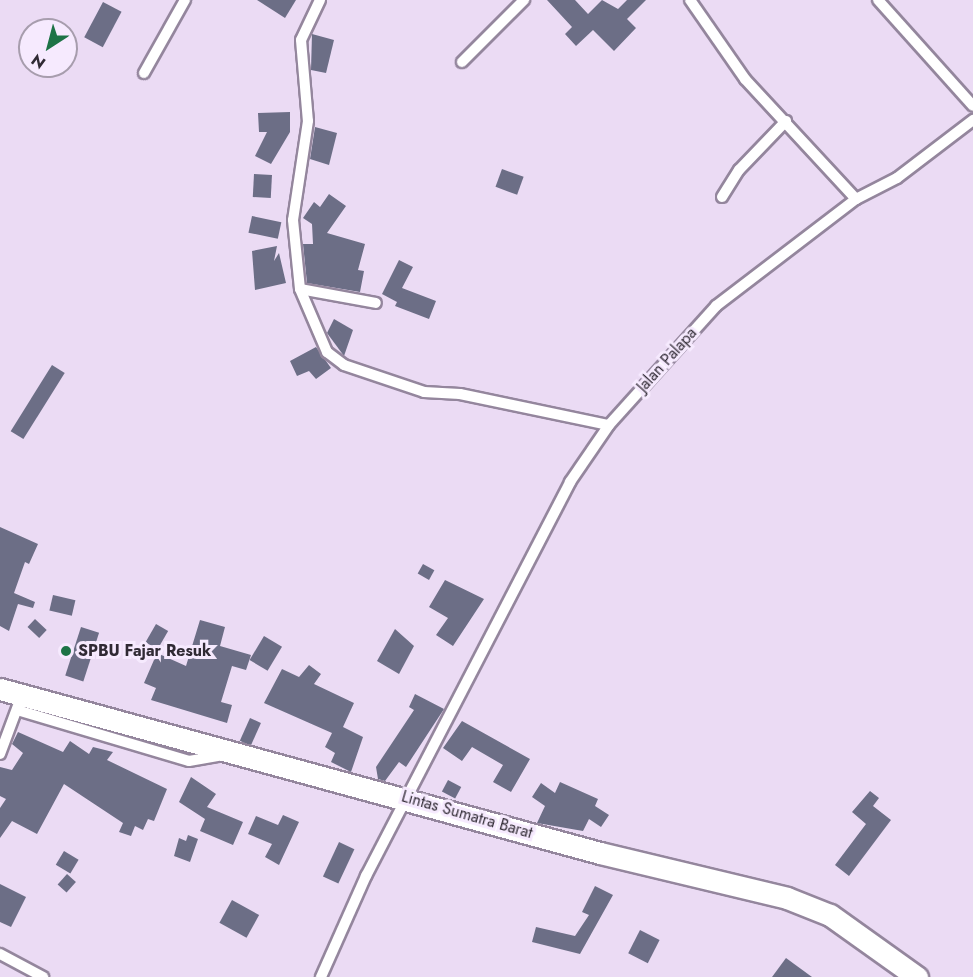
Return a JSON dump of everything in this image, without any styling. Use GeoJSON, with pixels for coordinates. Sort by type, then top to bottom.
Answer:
{"type":"FeatureCollection","features":[{"type":"Feature","properties":{"kind":"highway","name":"Lintas Sumatra Barat"},"geometry":{"type":"LineString","coordinates":[[0,689],[19,704],[236,751],[407,797],[600,853],[787,898],[830,915],[917,977]]}},
{"type":"Feature","properties":{"kind":"street"},"geometry":{"type":"LineString","coordinates":[[144,73],[185,0]]}},
{"type":"Feature","properties":{"kind":"street"},"geometry":{"type":"LineString","coordinates":[[320,0],[301,40],[308,122],[293,220],[300,289],[327,352],[344,365],[424,392],[460,394],[609,425]]}},
{"type":"Feature","properties":{"kind":"street"},"geometry":{"type":"LineString","coordinates":[[462,62],[524,0]]}},
{"type":"Feature","properties":{"kind":"street"},"geometry":{"type":"LineString","coordinates":[[690,0],[746,79],[856,199]]}},
{"type":"Feature","properties":{"kind":"street"},"geometry":{"type":"LineString","coordinates":[[878,0],[973,106]]}},
{"type":"Feature","properties":{"kind":"street","name":"Jalan Palapa"},"geometry":{"type":"LineString","coordinates":[[321,977],[407,797],[570,482],[609,425],[716,306],[856,199],[897,178],[973,120]]}},
{"type":"Feature","properties":{"kind":"street"},"geometry":{"type":"LineString","coordinates":[[722,197],[739,170],[786,121]]}},
{"type":"Feature","properties":{"kind":"street"},"geometry":{"type":"LineString","coordinates":[[300,289],[376,303]]}},
{"type":"Feature","properties":{"kind":"street"},"geometry":{"type":"LineString","coordinates":[[0,754],[19,704]]}},
{"type":"Feature","properties":{"kind":"street"},"geometry":{"type":"LineString","coordinates":[[0,954],[43,977]]}},
{"type":"Feature","properties":{"kind":"building"},"geometry":{"type":"Polygon","coordinates":[[[257,0],[296,0],[285,18],[257,0]]]}},
{"type":"Feature","properties":{"kind":"building"},"geometry":{"type":"Polygon","coordinates":[[[547,0],[575,0],[588,14],[602,0],[618,9],[627,0],[646,0],[627,19],[636,28],[614,51],[593,30],[576,46],[565,34],[572,27],[547,0]]]}},
{"type":"Feature","properties":{"kind":"building"},"geometry":{"type":"Polygon","coordinates":[[[103,2],[122,12],[103,47],[84,37],[103,2]]]}},
{"type":"Feature","properties":{"kind":"building"},"geometry":{"type":"Polygon","coordinates":[[[312,34],[334,40],[326,73],[311,70],[312,34]]]}},
{"type":"Feature","properties":{"kind":"building"},"geometry":{"type":"Polygon","coordinates":[[[290,112],[290,132],[271,164],[255,156],[267,132],[259,132],[258,113],[290,112]]]}},
{"type":"Feature","properties":{"kind":"building"},"geometry":{"type":"Polygon","coordinates":[[[315,127],[337,133],[329,165],[310,159],[315,127]]]}},
{"type":"Feature","properties":{"kind":"building"},"geometry":{"type":"Polygon","coordinates":[[[502,169],[524,177],[517,195],[496,187],[502,169]]]}},
{"type":"Feature","properties":{"kind":"building"},"geometry":{"type":"Polygon","coordinates":[[[254,174],[272,175],[271,198],[253,197],[254,174]]]}},
{"type":"Feature","properties":{"kind":"building"},"geometry":{"type":"Polygon","coordinates":[[[329,194],[346,206],[327,233],[365,244],[358,270],[364,271],[360,292],[307,283],[303,244],[313,244],[312,224],[303,218],[314,202],[320,207],[329,194]]]}},
{"type":"Feature","properties":{"kind":"building"},"geometry":{"type":"Polygon","coordinates":[[[252,216],[281,222],[278,239],[248,233],[252,216]]]}},
{"type":"Feature","properties":{"kind":"building"},"geometry":{"type":"Polygon","coordinates":[[[277,246],[274,261],[279,253],[286,283],[255,290],[252,251],[277,246]]]}},
{"type":"Feature","properties":{"kind":"building"},"geometry":{"type":"Polygon","coordinates":[[[399,260],[413,267],[402,288],[436,301],[429,319],[395,306],[397,302],[382,294],[399,260]]]}},
{"type":"Feature","properties":{"kind":"building"},"geometry":{"type":"Polygon","coordinates":[[[334,319],[353,330],[344,356],[327,333],[334,319]]]}},
{"type":"Feature","properties":{"kind":"building"},"geometry":{"type":"Polygon","coordinates":[[[316,347],[331,368],[316,379],[309,371],[297,376],[290,361],[316,347]]]}},
{"type":"Feature","properties":{"kind":"building"},"geometry":{"type":"Polygon","coordinates":[[[52,365],[65,373],[23,439],[11,431],[52,365]]]}},
{"type":"Feature","properties":{"kind":"building"},"geometry":{"type":"Polygon","coordinates":[[[0,527],[38,544],[29,564],[25,562],[14,593],[35,602],[33,608],[18,604],[9,631],[0,626],[0,527]]]}},
{"type":"Feature","properties":{"kind":"building"},"geometry":{"type":"Polygon","coordinates":[[[423,564],[434,570],[429,580],[418,574],[423,564]]]}},
{"type":"Feature","properties":{"kind":"building"},"geometry":{"type":"Polygon","coordinates":[[[445,580],[484,599],[453,646],[436,635],[448,618],[429,607],[445,580]]]}},
{"type":"Feature","properties":{"kind":"building"},"geometry":{"type":"Polygon","coordinates":[[[53,595],[75,600],[72,616],[49,611],[53,595]]]}},
{"type":"Feature","properties":{"kind":"building"},"geometry":{"type":"Polygon","coordinates":[[[35,619],[47,630],[39,638],[27,627],[35,619]]]}},
{"type":"Feature","properties":{"kind":"building"},"geometry":{"type":"Polygon","coordinates":[[[200,620],[225,627],[220,646],[251,655],[246,670],[232,666],[221,702],[232,705],[227,723],[151,700],[156,688],[144,683],[157,653],[186,666],[200,620]]]}},
{"type":"Feature","properties":{"kind":"building"},"geometry":{"type":"Polygon","coordinates":[[[156,624],[168,631],[158,649],[146,642],[156,624]]]}},
{"type":"Feature","properties":{"kind":"building"},"geometry":{"type":"Polygon","coordinates":[[[81,627],[99,633],[83,681],[65,676],[81,627]]]}},
{"type":"Feature","properties":{"kind":"building"},"geometry":{"type":"Polygon","coordinates":[[[395,629],[414,646],[399,674],[377,661],[395,629]]]}},
{"type":"Feature","properties":{"kind":"building"},"geometry":{"type":"Polygon","coordinates":[[[264,636],[282,647],[268,671],[250,660],[264,636]]]}},
{"type":"Feature","properties":{"kind":"building"},"geometry":{"type":"Polygon","coordinates":[[[309,665],[321,674],[314,684],[354,703],[343,727],[363,737],[351,772],[331,762],[335,753],[325,747],[332,733],[264,703],[282,669],[299,677],[309,665]]]}},
{"type":"Feature","properties":{"kind":"building"},"geometry":{"type":"Polygon","coordinates":[[[415,694],[444,709],[406,767],[399,762],[385,781],[378,779],[376,767],[414,710],[409,707],[415,694]]]}},
{"type":"Feature","properties":{"kind":"building"},"geometry":{"type":"Polygon","coordinates":[[[250,718],[261,723],[251,746],[240,741],[250,718]]]}},
{"type":"Feature","properties":{"kind":"building"},"geometry":{"type":"Polygon","coordinates":[[[462,721],[530,759],[511,792],[493,782],[503,765],[472,747],[462,761],[443,748],[462,721]]]}},
{"type":"Feature","properties":{"kind":"building"},"geometry":{"type":"Polygon","coordinates":[[[18,732],[63,752],[70,741],[89,754],[93,747],[113,752],[107,760],[167,789],[154,821],[148,819],[143,830],[135,826],[131,836],[119,832],[123,823],[64,784],[37,834],[12,821],[0,838],[0,808],[6,799],[0,796],[0,767],[12,770],[23,753],[12,744],[18,732]]]}},
{"type":"Feature","properties":{"kind":"building"},"geometry":{"type":"Polygon","coordinates":[[[191,777],[216,794],[207,807],[243,822],[233,845],[200,831],[205,819],[179,802],[191,777]]]}},
{"type":"Feature","properties":{"kind":"building"},"geometry":{"type":"Polygon","coordinates":[[[448,780],[461,787],[455,799],[442,791],[448,780]]]}},
{"type":"Feature","properties":{"kind":"building"},"geometry":{"type":"Polygon","coordinates":[[[560,782],[598,799],[595,806],[609,815],[601,827],[589,819],[583,831],[537,823],[545,806],[532,797],[541,783],[555,793],[560,782]]]}},
{"type":"Feature","properties":{"kind":"building"},"geometry":{"type":"Polygon","coordinates":[[[870,791],[879,798],[873,806],[891,820],[849,876],[835,865],[866,824],[852,812],[870,791]]]}},
{"type":"Feature","properties":{"kind":"building"},"geometry":{"type":"Polygon","coordinates":[[[283,815],[299,822],[279,865],[265,857],[272,844],[248,834],[256,816],[278,825],[283,815]]]}},
{"type":"Feature","properties":{"kind":"building"},"geometry":{"type":"Polygon","coordinates":[[[188,835],[198,839],[190,862],[174,856],[179,838],[186,841],[188,835]]]}},
{"type":"Feature","properties":{"kind":"building"},"geometry":{"type":"Polygon","coordinates":[[[339,842],[354,849],[338,884],[323,876],[339,842]]]}},
{"type":"Feature","properties":{"kind":"building"},"geometry":{"type":"Polygon","coordinates":[[[64,851],[79,860],[70,873],[56,865],[64,851]]]}},
{"type":"Feature","properties":{"kind":"building"},"geometry":{"type":"Polygon","coordinates":[[[67,874],[76,882],[67,892],[58,884],[67,874]]]}},
{"type":"Feature","properties":{"kind":"building"},"geometry":{"type":"Polygon","coordinates":[[[0,884],[26,897],[11,927],[0,922],[0,884]]]}},
{"type":"Feature","properties":{"kind":"building"},"geometry":{"type":"Polygon","coordinates":[[[595,886],[613,895],[580,954],[532,942],[536,927],[575,936],[589,915],[582,912],[595,886]]]}},
{"type":"Feature","properties":{"kind":"building"},"geometry":{"type":"Polygon","coordinates":[[[232,900],[259,915],[247,938],[219,923],[232,900]]]}},
{"type":"Feature","properties":{"kind":"building"},"geometry":{"type":"Polygon","coordinates":[[[640,930],[660,940],[648,963],[628,953],[640,930]]]}},
{"type":"Feature","properties":{"kind":"building"},"geometry":{"type":"Polygon","coordinates":[[[786,958],[812,977],[772,977],[786,958]]]}},
{"type":"Feature","properties":{"kind":"place","name":"SPBU Fajar Resuk"},"geometry":{"type":"Point","coordinates":[66,651]}}]}
